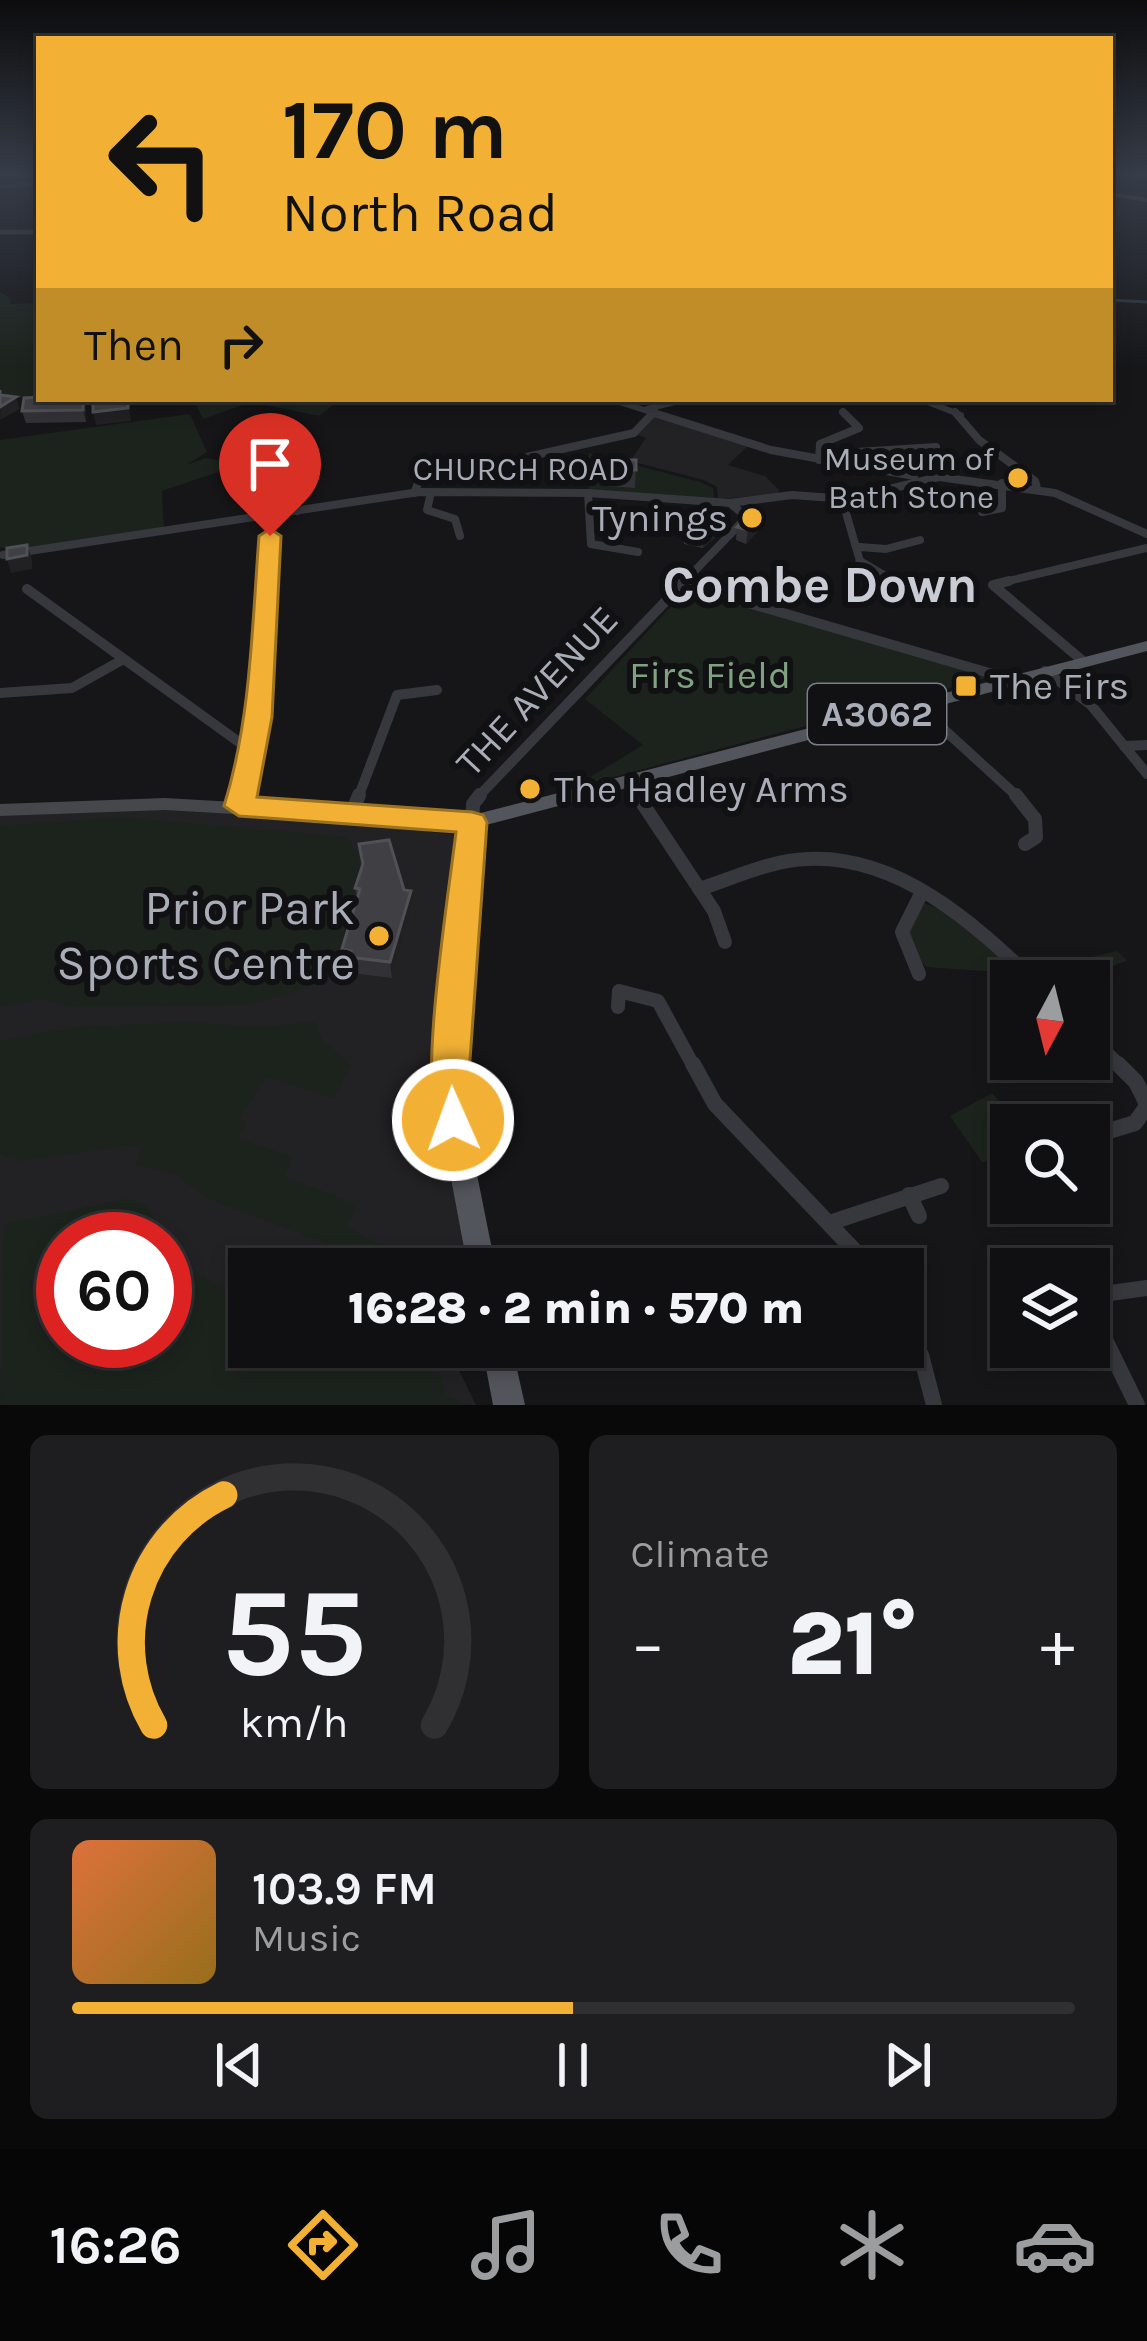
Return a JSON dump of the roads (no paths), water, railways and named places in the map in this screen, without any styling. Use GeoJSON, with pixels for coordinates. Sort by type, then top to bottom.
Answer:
{"type":"FeatureCollection","features":[{"type":"Feature","properties":{"kind":"main road","name":"A3062"},"geometry":{"type":"LineString","coordinates":[[472,822],[1147,646]]}},
{"type":"Feature","properties":{"kind":"main road"},"geometry":{"type":"LineString","coordinates":[[472,822],[450,1074],[453,1120],[478,1248]]}},
{"type":"Feature","properties":{"kind":"main road"},"geometry":{"type":"LineString","coordinates":[[501,1368],[509,1405]]}},
{"type":"Feature","properties":{"kind":"street"},"geometry":{"type":"LineString","coordinates":[[621,402],[771,450],[919,478]]}},
{"type":"Feature","properties":{"kind":"street"},"geometry":{"type":"LineString","coordinates":[[414,493],[416,483],[427,479],[634,434],[651,410],[676,402]]}},
{"type":"Feature","properties":{"kind":"street"},"geometry":{"type":"LineString","coordinates":[[927,402],[965,418],[979,440],[1035,481],[1037,488],[1147,534]]}},
{"type":"Feature","properties":{"kind":"street"},"geometry":{"type":"LineString","coordinates":[[843,412],[858,425],[857,431]]}},
{"type":"Feature","properties":{"kind":"street"},"geometry":{"type":"LineString","coordinates":[[819,460],[820,444],[857,431],[872,434]]}},
{"type":"Feature","properties":{"kind":"street"},"geometry":{"type":"LineString","coordinates":[[252,434],[272,465],[266,491],[297,511]]}},
{"type":"Feature","properties":{"kind":"street"},"geometry":{"type":"LineString","coordinates":[[850,465],[857,452],[936,447]]}},
{"type":"Feature","properties":{"kind":"street","name":"CHURCH ROAD"},"geometry":{"type":"LineString","coordinates":[[4,555],[414,493],[588,493],[730,503],[799,495],[842,500],[919,478],[1037,488]]}},
{"type":"Feature","properties":{"kind":"street"},"geometry":{"type":"LineString","coordinates":[[982,512],[1002,508],[1002,483]]}},
{"type":"Feature","properties":{"kind":"street"},"geometry":{"type":"LineString","coordinates":[[431,492],[427,510],[455,519],[460,536]]}},
{"type":"Feature","properties":{"kind":"street"},"geometry":{"type":"LineString","coordinates":[[588,493],[591,544],[638,552]]}},
{"type":"Feature","properties":{"kind":"street"},"geometry":{"type":"LineString","coordinates":[[842,500],[860,547],[860,561],[850,582]]}},
{"type":"Feature","properties":{"kind":"street","name":"THE AVENUE"},"geometry":{"type":"LineString","coordinates":[[472,822],[472,807],[485,787],[742,521],[744,514],[730,503]]}},
{"type":"Feature","properties":{"kind":"street"},"geometry":{"type":"LineString","coordinates":[[239,806],[254,753],[272,515]]}},
{"type":"Feature","properties":{"kind":"street"},"geometry":{"type":"LineString","coordinates":[[860,547],[886,549],[920,540]]}},
{"type":"Feature","properties":{"kind":"street"},"geometry":{"type":"LineString","coordinates":[[1084,662],[993,585],[1147,548]]}},
{"type":"Feature","properties":{"kind":"street"},"geometry":{"type":"LineString","coordinates":[[860,561],[892,580]]}},
{"type":"Feature","properties":{"kind":"street"},"geometry":{"type":"LineString","coordinates":[[680,583],[1010,679]]}},
{"type":"Feature","properties":{"kind":"street"},"geometry":{"type":"LineString","coordinates":[[27,589],[254,753]]}},
{"type":"Feature","properties":{"kind":"street"},"geometry":{"type":"LineString","coordinates":[[0,693],[72,688],[122,660]]}},
{"type":"Feature","properties":{"kind":"street"},"geometry":{"type":"LineString","coordinates":[[1045,671],[1090,705],[1147,774]]}},
{"type":"Feature","properties":{"kind":"street"},"geometry":{"type":"LineString","coordinates":[[351,814],[397,695],[436,691]]}},
{"type":"Feature","properties":{"kind":"street"},"geometry":{"type":"LineString","coordinates":[[916,704],[1028,806],[1037,827],[1036,836],[1025,844]]}},
{"type":"Feature","properties":{"kind":"street"},"geometry":{"type":"LineString","coordinates":[[1124,746],[1147,745]]}},
{"type":"Feature","properties":{"kind":"street"},"geometry":{"type":"LineString","coordinates":[[629,783],[714,911],[725,942]]}},
{"type":"Feature","properties":{"kind":"street"},"geometry":{"type":"LineString","coordinates":[[0,810],[239,806],[472,822]]}},
{"type":"Feature","properties":{"kind":"street"},"geometry":{"type":"LineString","coordinates":[[699,889],[782,863],[830,859],[885,872],[922,892],[1008,960]]}},
{"type":"Feature","properties":{"kind":"street"},"geometry":{"type":"LineString","coordinates":[[919,974],[900,928],[903,916],[922,892]]}},
{"type":"Feature","properties":{"kind":"street"},"geometry":{"type":"LineString","coordinates":[[618,1007],[619,991],[658,1001],[716,1104],[854,1248]]}},
{"type":"Feature","properties":{"kind":"street"},"geometry":{"type":"LineString","coordinates":[[1110,1057],[1136,1082],[1147,1105],[1135,1123],[1110,1131]]}},
{"type":"Feature","properties":{"kind":"street"},"geometry":{"type":"LineString","coordinates":[[832,1222],[941,1186]]}},
{"type":"Feature","properties":{"kind":"street"},"geometry":{"type":"LineString","coordinates":[[909,1196],[919,1216]]}},
{"type":"Feature","properties":{"kind":"street"},"geometry":{"type":"LineString","coordinates":[[1110,1293],[1147,1288]]}},
{"type":"Feature","properties":{"kind":"street"},"geometry":{"type":"LineString","coordinates":[[1110,1350],[1137,1405]]}},
{"type":"Feature","properties":{"kind":"street"},"geometry":{"type":"LineString","coordinates":[[924,1366],[934,1405]]}},
{"type":"Feature","properties":{"kind":"waterway"},"geometry":{"type":"LineString","coordinates":[[1113,300],[1147,302]]}},
{"type":"Feature","properties":{"kind":"place","name":"Museum of Bath Stone"},"geometry":{"type":"Point","coordinates":[1018,478]}},
{"type":"Feature","properties":{"kind":"place","name":"Tynings"},"geometry":{"type":"Point","coordinates":[752,518]}},
{"type":"Feature","properties":{"kind":"place","name":"The Firs"},"geometry":{"type":"Point","coordinates":[966,686]}},
{"type":"Feature","properties":{"kind":"place","name":"The Hadley Arms"},"geometry":{"type":"Point","coordinates":[530,789]}},
{"type":"Feature","properties":{"kind":"place","name":"Prior Park Sports Centre"},"geometry":{"type":"Point","coordinates":[379,936]}},
{"type":"Feature","properties":{"kind":"district","name":"Combe Down"},"geometry":{"type":"Point","coordinates":[820,585]}},
{"type":"Feature","properties":{"kind":"park label","name":"Firs Field"},"geometry":{"type":"Point","coordinates":[710,675]}}]}
